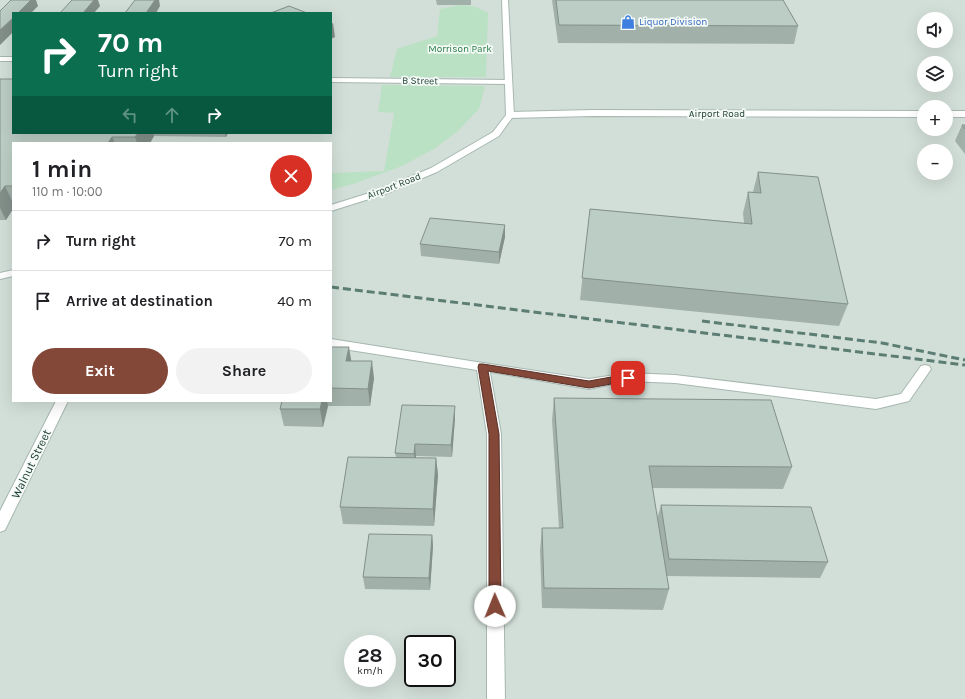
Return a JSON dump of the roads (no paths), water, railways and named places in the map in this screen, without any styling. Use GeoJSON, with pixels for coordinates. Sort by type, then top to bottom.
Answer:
{"type":"FeatureCollection","features":[{"type":"Feature","properties":{"kind":"street"},"geometry":{"type":"LineString","coordinates":[[505,0],[510,115]]}},
{"type":"Feature","properties":{"kind":"street"},"geometry":{"type":"LineString","coordinates":[[0,59],[12,59]]}},
{"type":"Feature","properties":{"kind":"street","name":"B Street"},"geometry":{"type":"LineString","coordinates":[[332,80],[508,82]]}},
{"type":"Feature","properties":{"kind":"street","name":"Airport Road"},"geometry":{"type":"LineString","coordinates":[[332,208],[382,192],[434,170],[496,134],[510,115],[592,113],[917,114]]}},
{"type":"Feature","properties":{"kind":"street"},"geometry":{"type":"LineString","coordinates":[[953,114],[965,114]]}},
{"type":"Feature","properties":{"kind":"street"},"geometry":{"type":"LineString","coordinates":[[0,276],[12,273]]}},
{"type":"Feature","properties":{"kind":"street"},"geometry":{"type":"LineString","coordinates":[[332,343],[589,384],[628,378],[675,379],[876,404],[905,398],[925,369]]}},
{"type":"Feature","properties":{"kind":"street"},"geometry":{"type":"LineString","coordinates":[[483,367],[494,434],[496,699]]}},
{"type":"Feature","properties":{"kind":"street","name":"Walnut Street"},"geometry":{"type":"LineString","coordinates":[[0,526],[62,402]]}},
{"type":"Feature","properties":{"kind":"railway"},"geometry":{"type":"LineString","coordinates":[[332,287],[965,365]]}},
{"type":"Feature","properties":{"kind":"railway"},"geometry":{"type":"LineString","coordinates":[[702,321],[882,343],[965,360]]}},
{"type":"Feature","properties":{"kind":"place","name":"Liquor Division"},"geometry":{"type":"Point","coordinates":[628,22]}},
{"type":"Feature","properties":{"kind":"park label","name":"Morrison Park"},"geometry":{"type":"Point","coordinates":[460,49]}}]}
